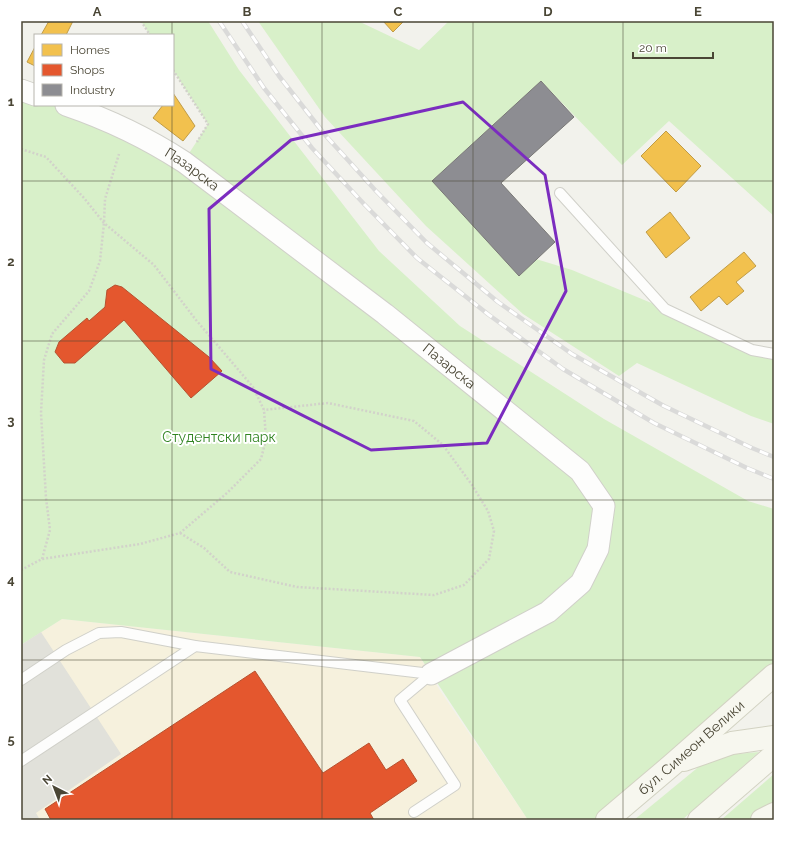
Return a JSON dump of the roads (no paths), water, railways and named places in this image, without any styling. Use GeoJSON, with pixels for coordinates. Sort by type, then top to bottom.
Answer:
{"type":"FeatureCollection","features":[{"type":"Feature","properties":{"kind":"main road","name":"бул. Симеон Велики"},"geometry":{"type":"LineString","coordinates":[[607,820],[674,764],[774,675]]}},
{"type":"Feature","properties":{"kind":"main road"},"geometry":{"type":"LineString","coordinates":[[674,764],[732,743],[774,737]]}},
{"type":"Feature","properties":{"kind":"main road"},"geometry":{"type":"LineString","coordinates":[[699,820],[774,755]]}},
{"type":"Feature","properties":{"kind":"main road"},"geometry":{"type":"LineString","coordinates":[[762,820],[774,814]]}},
{"type":"Feature","properties":{"kind":"street"},"geometry":{"type":"LineString","coordinates":[[21,90],[34,95]]}},
{"type":"Feature","properties":{"kind":"street","name":"Пазарска"},"geometry":{"type":"LineString","coordinates":[[68,106],[127,130],[155,144],[184,162],[385,314],[580,471],[604,506],[598,549],[581,583],[548,612],[431,674]]}},
{"type":"Feature","properties":{"kind":"lane"},"geometry":{"type":"LineString","coordinates":[[560,193],[665,309],[752,350],[774,354]]}},
{"type":"Feature","properties":{"kind":"lane"},"geometry":{"type":"LineString","coordinates":[[21,680],[66,650],[99,633],[121,632],[195,646],[431,674]]}},
{"type":"Feature","properties":{"kind":"lane"},"geometry":{"type":"LineString","coordinates":[[21,761],[195,646]]}},
{"type":"Feature","properties":{"kind":"lane"},"geometry":{"type":"LineString","coordinates":[[414,812],[455,785],[400,700],[431,674]]}},
{"type":"Feature","properties":{"kind":"railway"},"geometry":{"type":"LineString","coordinates":[[219,21],[264,88],[312,148],[417,258],[489,315],[563,369],[654,423],[747,468],[774,479]]}},
{"type":"Feature","properties":{"kind":"railway"},"geometry":{"type":"LineString","coordinates":[[242,21],[279,76],[326,136],[376,191],[427,243],[498,302],[572,354],[664,406],[774,457]]}},
{"type":"Feature","properties":{"kind":"park label","name":"Студентски парк"},"geometry":{"type":"Point","coordinates":[219,437]}}]}
